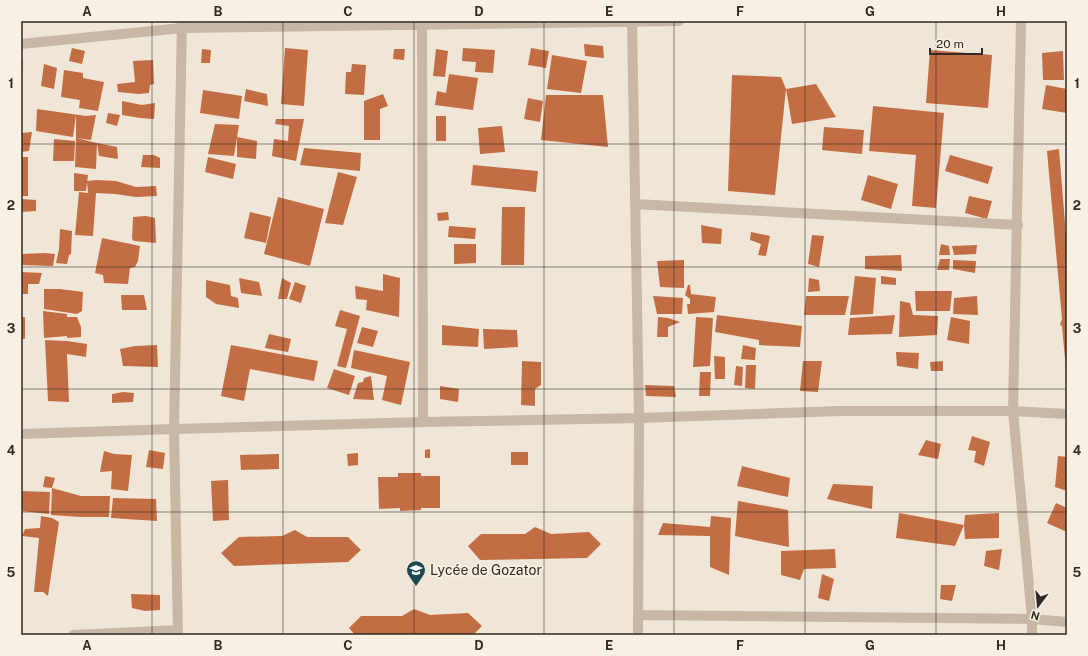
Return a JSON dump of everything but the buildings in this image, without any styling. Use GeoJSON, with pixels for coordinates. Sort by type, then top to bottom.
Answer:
{"type":"FeatureCollection","features":[{"type":"Feature","properties":{"kind":"street"},"geometry":{"type":"LineString","coordinates":[[632,21],[639,418],[638,635]]}},
{"type":"Feature","properties":{"kind":"street"},"geometry":{"type":"LineString","coordinates":[[21,44],[182,24],[422,24],[679,21]]}},
{"type":"Feature","properties":{"kind":"street"},"geometry":{"type":"LineString","coordinates":[[1021,21],[1013,411],[1032,619],[1032,635]]}},
{"type":"Feature","properties":{"kind":"street"},"geometry":{"type":"LineString","coordinates":[[73,635],[178,632],[174,429],[182,24]]}},
{"type":"Feature","properties":{"kind":"street"},"geometry":{"type":"LineString","coordinates":[[422,24],[423,422]]}},
{"type":"Feature","properties":{"kind":"street"},"geometry":{"type":"LineString","coordinates":[[635,204],[1018,225]]}},
{"type":"Feature","properties":{"kind":"street"},"geometry":{"type":"LineString","coordinates":[[21,434],[423,422],[639,418],[840,411],[1013,411],[1067,414]]}},
{"type":"Feature","properties":{"kind":"street"},"geometry":{"type":"LineString","coordinates":[[638,615],[1032,619],[1067,622]]}},
{"type":"Feature","properties":{"kind":"place","name":"Lycée de Gozator"},"geometry":{"type":"Point","coordinates":[416,587]}}]}
